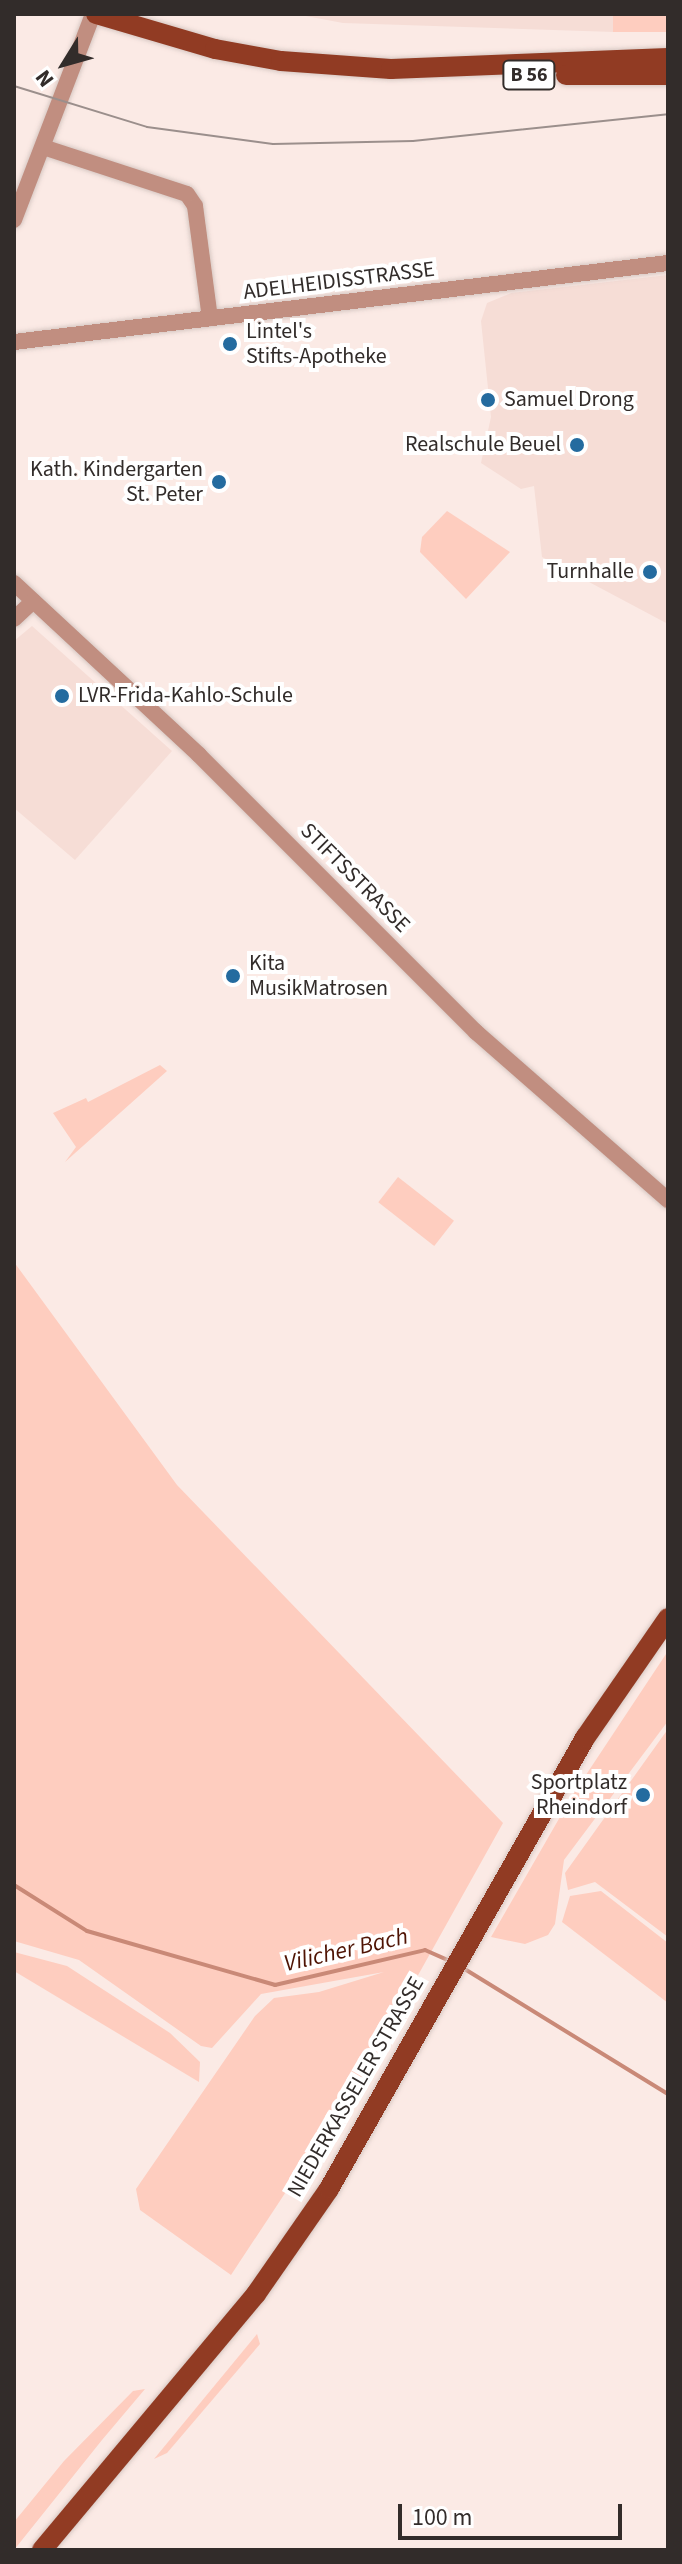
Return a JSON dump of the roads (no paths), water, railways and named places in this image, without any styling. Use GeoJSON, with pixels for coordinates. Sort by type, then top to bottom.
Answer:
{"type":"FeatureCollection","features":[{"type":"Feature","properties":{"kind":"main road","name":"B 56"},"geometry":{"type":"LineString","coordinates":[[95,14],[281,61],[423,74],[668,75]]}},
{"type":"Feature","properties":{"kind":"main road","name":"B 56"},"geometry":{"type":"LineString","coordinates":[[391,69],[668,58]]}},
{"type":"Feature","properties":{"kind":"main road","name":"NIEDERKASSELER STRASSE"},"geometry":{"type":"LineString","coordinates":[[42,2550],[272,2271],[329,2189],[446,1976],[585,1738],[668,1618]]}},
{"type":"Feature","properties":{"kind":"street"},"geometry":{"type":"LineString","coordinates":[[14,220],[95,14]]}},
{"type":"Feature","properties":{"kind":"street"},"geometry":{"type":"LineString","coordinates":[[43,147],[187,194],[195,206],[210,318]]}},
{"type":"Feature","properties":{"kind":"street","name":"ADELHEIDISSTRASSE"},"geometry":{"type":"LineString","coordinates":[[14,342],[668,263]]}},
{"type":"Feature","properties":{"kind":"street","name":"STIFTSSTRASSE"},"geometry":{"type":"LineString","coordinates":[[14,583],[209,765],[476,1032],[668,1200]]}},
{"type":"Feature","properties":{"kind":"street"},"geometry":{"type":"LineString","coordinates":[[14,619],[33,601]]}},
{"type":"Feature","properties":{"kind":"waterway","name":"Vilicher Bach"},"geometry":{"type":"LineString","coordinates":[[14,1885],[87,1931],[275,1985],[425,1950],[452,1962]]}},
{"type":"Feature","properties":{"kind":"waterway","name":"Vilicher Bach"},"geometry":{"type":"LineString","coordinates":[[463,1968],[668,2094]]}},
{"type":"Feature","properties":{"kind":"tram line"},"geometry":{"type":"LineString","coordinates":[[14,86],[147,127],[273,144],[413,141],[668,114]]}},
{"type":"Feature","properties":{"kind":"place","name":"Lintel's Stifts-Apotheke"},"geometry":{"type":"Point","coordinates":[230,344]}},
{"type":"Feature","properties":{"kind":"place","name":"Samuel Drong"},"geometry":{"type":"Point","coordinates":[488,400]}},
{"type":"Feature","properties":{"kind":"place","name":"Realschule Beuel"},"geometry":{"type":"Point","coordinates":[577,445]}},
{"type":"Feature","properties":{"kind":"place","name":"Kath. Kindergarten St. Peter"},"geometry":{"type":"Point","coordinates":[219,482]}},
{"type":"Feature","properties":{"kind":"place","name":"Turnhalle"},"geometry":{"type":"Point","coordinates":[650,572]}},
{"type":"Feature","properties":{"kind":"place","name":"LVR-Frida-Kahlo-Schule"},"geometry":{"type":"Point","coordinates":[62,696]}},
{"type":"Feature","properties":{"kind":"place","name":"Kita MusikMatrosen"},"geometry":{"type":"Point","coordinates":[233,976]}},
{"type":"Feature","properties":{"kind":"place","name":"Sportplatz Rheindorf"},"geometry":{"type":"Point","coordinates":[643,1795]}}]}
